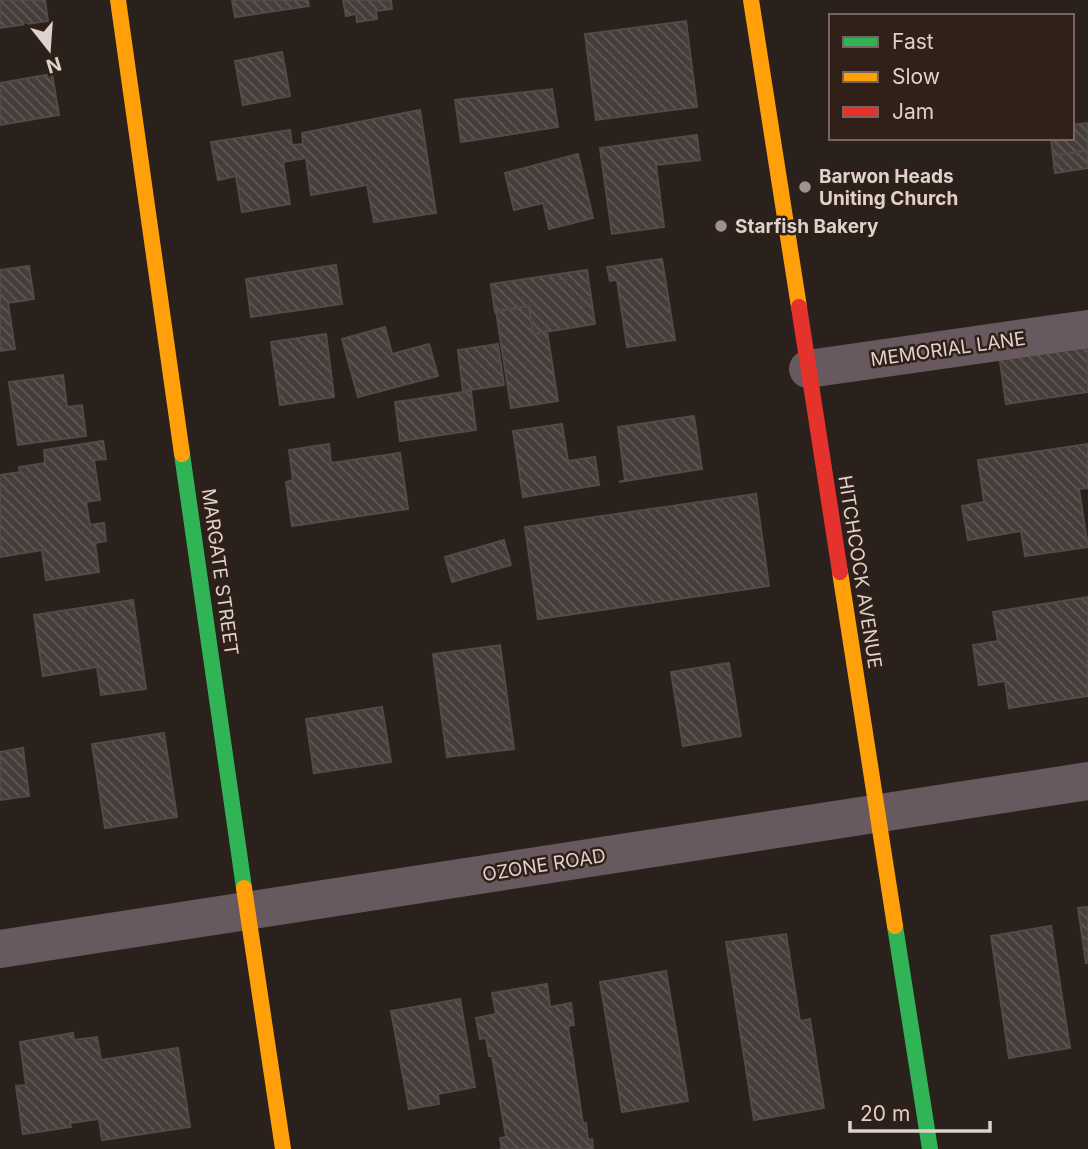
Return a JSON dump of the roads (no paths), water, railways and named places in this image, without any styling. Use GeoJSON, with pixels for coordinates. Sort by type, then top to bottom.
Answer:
{"type":"FeatureCollection","features":[{"type":"Feature","properties":{"kind":"street","name":"MARGATE STREET"},"geometry":{"type":"LineString","coordinates":[[118,0],[283,1149]]}},
{"type":"Feature","properties":{"kind":"street","name":"HITCHCOCK AVENUE"},"geometry":{"type":"LineString","coordinates":[[751,0],[930,1149]]}},
{"type":"Feature","properties":{"kind":"street","name":"MEMORIAL LANE"},"geometry":{"type":"LineString","coordinates":[[808,369],[1088,329]]}},
{"type":"Feature","properties":{"kind":"street","name":"OZONE ROAD"},"geometry":{"type":"LineString","coordinates":[[0,949],[1088,780]]}},
{"type":"Feature","properties":{"kind":"place","name":"Barwon Heads Uniting Church"},"geometry":{"type":"Point","coordinates":[805,187]}},
{"type":"Feature","properties":{"kind":"place","name":"Starfish Bakery"},"geometry":{"type":"Point","coordinates":[721,226]}}]}
